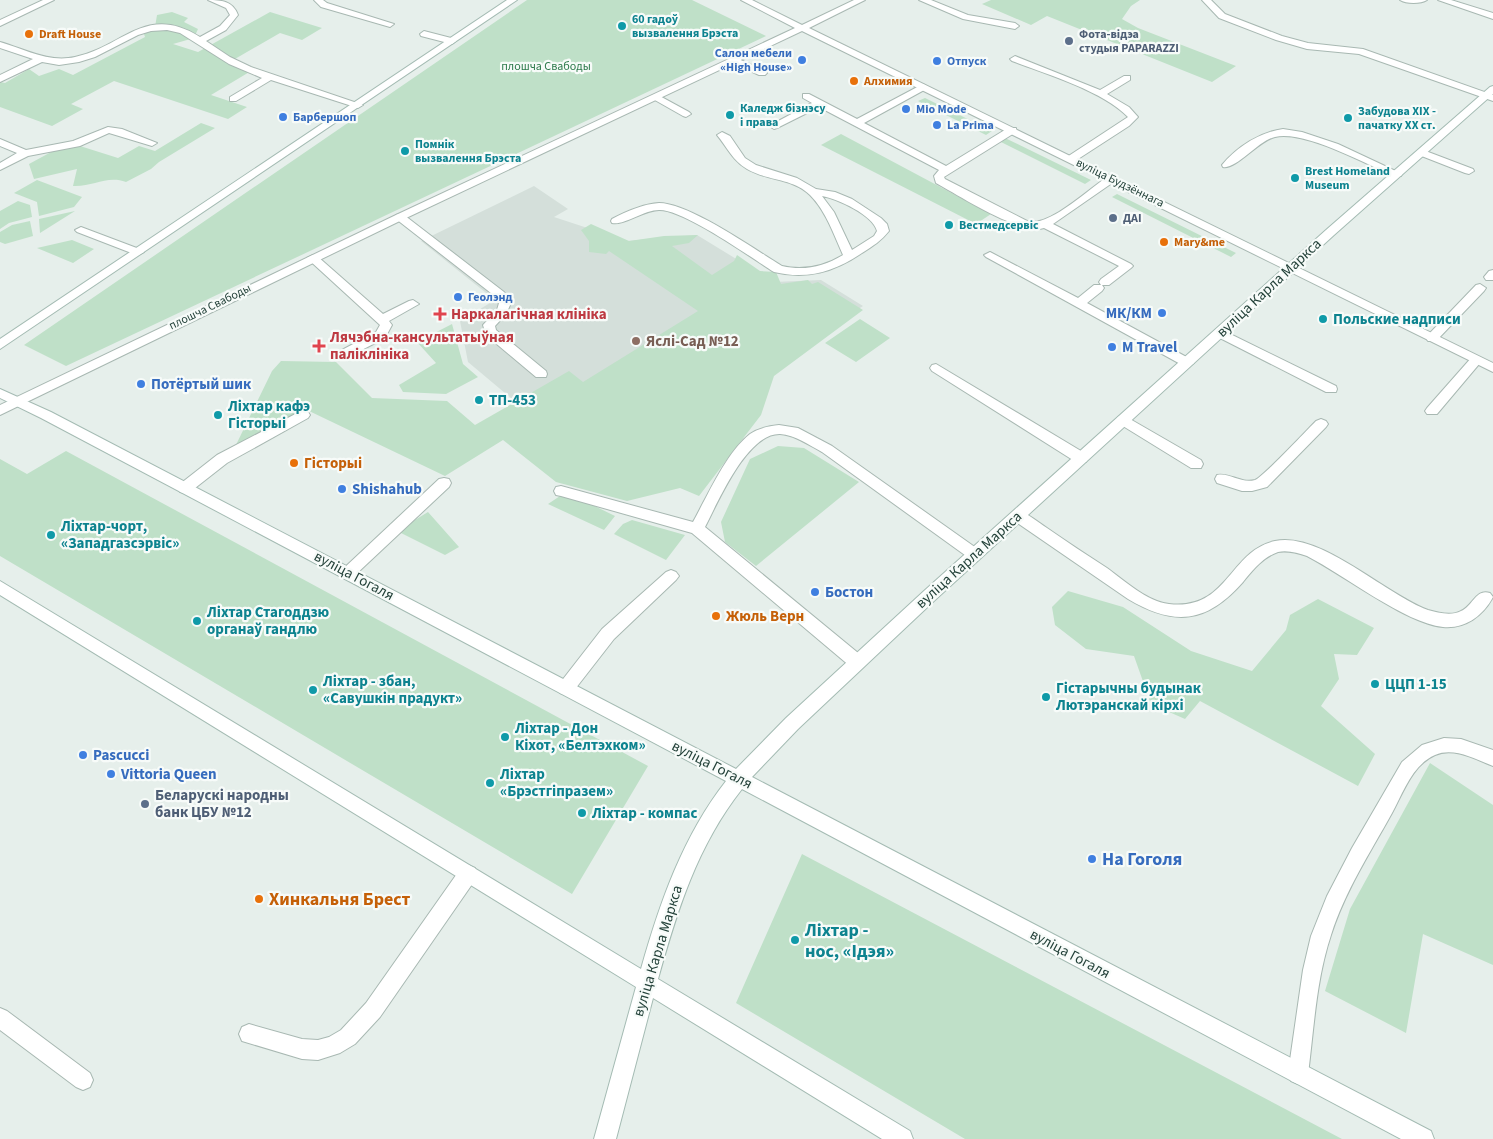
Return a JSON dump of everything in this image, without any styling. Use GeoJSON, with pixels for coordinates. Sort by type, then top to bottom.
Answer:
{"type":"FeatureCollection","features":[{"type":"Feature","properties":{"kind":"street"},"geometry":{"type":"LineString","coordinates":[[0,23],[50,0]]}},
{"type":"Feature","properties":{"kind":"street"},"geometry":{"type":"LineString","coordinates":[[199,41],[223,28],[234,15],[233,10],[228,6],[212,0]]}},
{"type":"Feature","properties":{"kind":"street"},"geometry":{"type":"LineString","coordinates":[[318,0],[327,6],[390,24]]}},
{"type":"Feature","properties":{"kind":"street"},"geometry":{"type":"LineString","coordinates":[[0,345],[513,0]]}},
{"type":"Feature","properties":{"kind":"street","name":"вуліца Будзённага"},"geometry":{"type":"LineString","coordinates":[[745,0],[1493,368]]}},
{"type":"Feature","properties":{"kind":"street","name":"плошча Свабоды"},"geometry":{"type":"LineString","coordinates":[[0,410],[400,216],[861,0]]}},
{"type":"Feature","properties":{"kind":"street"},"geometry":{"type":"LineString","coordinates":[[923,0],[966,17],[1015,26]]}},
{"type":"Feature","properties":{"kind":"street"},"geometry":{"type":"LineString","coordinates":[[1206,0],[1222,16],[1279,38],[1307,46],[1360,51],[1491,94]]}},
{"type":"Feature","properties":{"kind":"street"},"geometry":{"type":"LineString","coordinates":[[1404,0],[1423,0]]}},
{"type":"Feature","properties":{"kind":"street"},"geometry":{"type":"LineString","coordinates":[[1442,0],[1493,16]]}},
{"type":"Feature","properties":{"kind":"street"},"geometry":{"type":"LineString","coordinates":[[0,45],[41,59],[61,63],[81,60],[133,35],[160,27],[177,28],[233,62],[270,77],[358,105]]}},
{"type":"Feature","properties":{"kind":"street"},"geometry":{"type":"LineString","coordinates":[[424,34],[452,41]]}},
{"type":"Feature","properties":{"kind":"street"},"geometry":{"type":"LineString","coordinates":[[0,79],[41,59]]}},
{"type":"Feature","properties":{"kind":"street"},"geometry":{"type":"LineString","coordinates":[[1015,59],[1100,94],[1128,109],[1133,117],[1126,124],[1071,159]]}},
{"type":"Feature","properties":{"kind":"street"},"geometry":{"type":"LineString","coordinates":[[734,60],[762,73]]}},
{"type":"Feature","properties":{"kind":"street"},"geometry":{"type":"LineString","coordinates":[[233,99],[270,77]]}},
{"type":"Feature","properties":{"kind":"street"},"geometry":{"type":"LineString","coordinates":[[1100,94],[1127,78]]}},
{"type":"Feature","properties":{"kind":"street"},"geometry":{"type":"LineString","coordinates":[[857,122],[923,87]]}},
{"type":"Feature","properties":{"kind":"street","name":"вуліца Карла Маркса"},"geometry":{"type":"LineString","coordinates":[[605,1139],[661,932],[685,866],[711,818],[739,778],[782,732],[974,554],[1188,363],[1290,267],[1491,94]]}},
{"type":"Feature","properties":{"kind":"street"},"geometry":{"type":"LineString","coordinates":[[806,96],[946,170]]}},
{"type":"Feature","properties":{"kind":"street"},"geometry":{"type":"LineString","coordinates":[[656,97],[686,114]]}},
{"type":"Feature","properties":{"kind":"street"},"geometry":{"type":"LineString","coordinates":[[774,126],[819,103]]}},
{"type":"Feature","properties":{"kind":"street"},"geometry":{"type":"LineString","coordinates":[[0,167],[26,152],[76,144],[108,130],[118,131],[152,143]]}},
{"type":"Feature","properties":{"kind":"street"},"geometry":{"type":"LineString","coordinates":[[1012,130],[939,176],[944,183],[1024,224],[1035,226],[1045,224],[1111,179]]}},
{"type":"Feature","properties":{"kind":"street"},"geometry":{"type":"LineString","coordinates":[[1227,165],[1268,136],[1288,132],[1315,140],[1397,174]]}},
{"type":"Feature","properties":{"kind":"street"},"geometry":{"type":"LineString","coordinates":[[722,135],[731,142],[735,156],[747,165],[765,175],[801,183],[814,192],[823,204],[850,256]]}},
{"type":"Feature","properties":{"kind":"street"},"geometry":{"type":"LineString","coordinates":[[0,142],[26,152]]}},
{"type":"Feature","properties":{"kind":"street"},"geometry":{"type":"LineString","coordinates":[[1423,153],[1469,171]]}},
{"type":"Feature","properties":{"kind":"street"},"geometry":{"type":"LineString","coordinates":[[616,221],[636,211],[653,206],[679,209],[770,265],[795,273],[824,270],[850,256],[883,231],[881,224],[840,197],[814,192]]}},
{"type":"Feature","properties":{"kind":"street"},"geometry":{"type":"LineString","coordinates":[[400,216],[500,295],[505,303],[504,307],[489,325],[490,332],[541,374]]}},
{"type":"Feature","properties":{"kind":"street"},"geometry":{"type":"LineString","coordinates":[[1045,224],[1127,266],[1079,303]]}},
{"type":"Feature","properties":{"kind":"street"},"geometry":{"type":"LineString","coordinates":[[81,230],[138,252]]}},
{"type":"Feature","properties":{"kind":"street"},"geometry":{"type":"LineString","coordinates":[[990,255],[1188,363]]}},
{"type":"Feature","properties":{"kind":"street"},"geometry":{"type":"LineString","coordinates":[[313,258],[386,325],[381,334],[344,354]]}},
{"type":"Feature","properties":{"kind":"street"},"geometry":{"type":"LineString","coordinates":[[1432,338],[1480,288]]}},
{"type":"Feature","properties":{"kind":"street"},"geometry":{"type":"LineString","coordinates":[[382,320],[413,304]]}},
{"type":"Feature","properties":{"kind":"street"},"geometry":{"type":"LineString","coordinates":[[1220,332],[1331,389]]}},
{"type":"Feature","properties":{"kind":"street"},"geometry":{"type":"LineString","coordinates":[[1432,410],[1476,360]]}},
{"type":"Feature","properties":{"kind":"street"},"geometry":{"type":"LineString","coordinates":[[936,368],[1081,458]]}},
{"type":"Feature","properties":{"kind":"street","name":"вуліца Гогаля"},"geometry":{"type":"LineString","coordinates":[[0,393],[348,573],[1424,1139]]}},
{"type":"Feature","properties":{"kind":"street"},"geometry":{"type":"LineString","coordinates":[[185,488],[222,459],[303,414]]}},
{"type":"Feature","properties":{"kind":"street"},"geometry":{"type":"LineString","coordinates":[[1123,420],[1196,464]]}},
{"type":"Feature","properties":{"kind":"street"},"geometry":{"type":"LineString","coordinates":[[1222,479],[1237,486],[1246,487],[1262,483],[1321,424]]}},
{"type":"Feature","properties":{"kind":"street"},"geometry":{"type":"LineString","coordinates":[[697,528],[742,449],[752,439],[765,432],[784,429],[794,431],[817,442],[974,554]]}},
{"type":"Feature","properties":{"kind":"street"},"geometry":{"type":"LineString","coordinates":[[348,573],[444,483]]}},
{"type":"Feature","properties":{"kind":"street"},"geometry":{"type":"LineString","coordinates":[[561,492],[697,528],[857,662]]}},
{"type":"Feature","properties":{"kind":"street"},"geometry":{"type":"LineString","coordinates":[[1018,516],[1140,598],[1172,611],[1194,611],[1216,601],[1258,556],[1273,546],[1282,545],[1304,549],[1328,560],[1412,610],[1435,619],[1458,620],[1467,617],[1485,597]]}},
{"type":"Feature","properties":{"kind":"street"},"geometry":{"type":"LineString","coordinates":[[566,688],[608,634],[671,576]]}},
{"type":"Feature","properties":{"kind":"street"},"geometry":{"type":"LineString","coordinates":[[0,587],[902,1139]]}},
{"type":"Feature","properties":{"kind":"street"},"geometry":{"type":"LineString","coordinates":[[1298,1074],[1310,980],[1321,936],[1343,883],[1404,774],[1419,756],[1438,746],[1464,747],[1493,758]]}},
{"type":"Feature","properties":{"kind":"street"},"geometry":{"type":"LineString","coordinates":[[249,1034],[302,1049],[318,1050],[333,1046],[348,1037],[373,1010],[468,874]]}},
{"type":"Feature","properties":{"kind":"street"},"geometry":{"type":"LineString","coordinates":[[0,1018],[83,1080]]}},
{"type":"Feature","properties":{"kind":"shaded area","name":"Яслі-Сад №12"},"geometry":{"type":"Polygon","coordinates":[[[534,186],[568,209],[554,217],[627,241],[697,235],[774,282],[821,280],[863,306],[603,475],[468,362],[460,321],[495,300],[421,241],[534,186]]]}},
{"type":"Feature","properties":{"kind":"green space","name":"плошча Свабоды"},"geometry":{"type":"Polygon","coordinates":[[[527,0],[692,0],[766,36],[66,366],[24,345],[527,0]]]}},
{"type":"Feature","properties":{"kind":"green space"},"geometry":{"type":"Polygon","coordinates":[[[991,0],[1140,0],[1131,6],[1122,19],[1138,28],[1236,66],[1212,82],[1047,16],[1031,25],[982,4],[991,0]]]}},
{"type":"Feature","properties":{"kind":"green space"},"geometry":{"type":"Polygon","coordinates":[[[172,12],[188,18],[184,22],[198,29],[194,38],[173,44],[198,52],[270,12],[322,28],[302,40],[280,33],[228,63],[251,71],[211,95],[247,107],[228,119],[114,81],[71,104],[83,109],[52,126],[0,107],[0,82],[5,83],[29,69],[39,76],[59,69],[73,75],[145,37],[144,34],[155,27],[157,15],[172,12]]]}},
{"type":"Feature","properties":{"kind":"green space"},"geometry":{"type":"Polygon","coordinates":[[[925,98],[992,131],[986,135],[918,101],[925,98]]]}},
{"type":"Feature","properties":{"kind":"green space"},"geometry":{"type":"Polygon","coordinates":[[[201,123],[215,128],[159,162],[151,169],[126,182],[106,180],[87,185],[73,186],[77,169],[34,179],[29,164],[53,151],[80,146],[118,158],[139,146],[155,151],[201,123]]]}},
{"type":"Feature","properties":{"kind":"green space"},"geometry":{"type":"Polygon","coordinates":[[[841,134],[991,214],[976,224],[821,145],[841,134]]]}},
{"type":"Feature","properties":{"kind":"green space"},"geometry":{"type":"Polygon","coordinates":[[[1005,138],[1091,180],[1085,184],[999,141],[1005,138]]]}},
{"type":"Feature","properties":{"kind":"green space"},"geometry":{"type":"Polygon","coordinates":[[[37,180],[82,197],[74,207],[39,216],[37,202],[14,193],[37,180]]]}},
{"type":"Feature","properties":{"kind":"green space"},"geometry":{"type":"Polygon","coordinates":[[[1117,194],[1236,253],[1231,257],[1112,197],[1117,194]]]}},
{"type":"Feature","properties":{"kind":"green space"},"geometry":{"type":"Polygon","coordinates":[[[18,201],[30,205],[32,217],[9,223],[0,229],[0,211],[18,201]]]}},
{"type":"Feature","properties":{"kind":"green space"},"geometry":{"type":"Polygon","coordinates":[[[75,211],[40,233],[39,219],[75,211]]]}},
{"type":"Feature","properties":{"kind":"green space"},"geometry":{"type":"Polygon","coordinates":[[[30,221],[33,236],[5,244],[0,242],[0,232],[12,225],[30,221]]]}},
{"type":"Feature","properties":{"kind":"green space"},"geometry":{"type":"Polygon","coordinates":[[[591,224],[629,241],[664,236],[698,235],[689,243],[672,246],[712,275],[734,261],[737,255],[760,271],[776,272],[781,284],[808,280],[812,284],[818,282],[863,310],[774,376],[761,415],[699,496],[680,488],[627,501],[556,482],[503,440],[445,476],[307,410],[234,449],[272,371],[281,361],[336,362],[372,398],[447,401],[475,425],[569,371],[583,382],[698,311],[609,251],[606,254],[589,252],[589,241],[581,230],[591,224]]]}},
{"type":"Feature","properties":{"kind":"green space"},"geometry":{"type":"Polygon","coordinates":[[[72,240],[94,249],[73,263],[37,248],[72,240]]]}},
{"type":"Feature","properties":{"kind":"green space"},"geometry":{"type":"Polygon","coordinates":[[[860,319],[890,338],[856,362],[825,343],[860,319]]]}},
{"type":"Feature","properties":{"kind":"green space"},"geometry":{"type":"Polygon","coordinates":[[[452,324],[463,364],[478,377],[446,394],[403,392],[399,385],[436,363],[417,342],[452,324]]]}},
{"type":"Feature","properties":{"kind":"green space"},"geometry":{"type":"Polygon","coordinates":[[[778,446],[804,448],[859,482],[756,566],[725,542],[721,522],[750,459],[778,446]]]}},
{"type":"Feature","properties":{"kind":"green space"},"geometry":{"type":"Polygon","coordinates":[[[66,451],[648,766],[572,894],[0,556],[0,459],[27,474],[66,451]]]}},
{"type":"Feature","properties":{"kind":"green space"},"geometry":{"type":"Polygon","coordinates":[[[566,492],[615,516],[604,530],[548,504],[566,492]]]}},
{"type":"Feature","properties":{"kind":"green space"},"geometry":{"type":"Polygon","coordinates":[[[428,512],[459,547],[445,555],[397,531],[428,512]]]}},
{"type":"Feature","properties":{"kind":"green space"},"geometry":{"type":"Polygon","coordinates":[[[632,520],[685,535],[666,560],[614,534],[623,524],[632,520]]]}},
{"type":"Feature","properties":{"kind":"green space"},"geometry":{"type":"Polygon","coordinates":[[[1068,591],[1123,607],[1191,651],[1252,671],[1286,630],[1290,615],[1318,599],[1374,628],[1357,655],[1334,654],[1339,679],[1321,706],[1375,754],[1358,786],[1200,701],[1185,719],[1151,704],[1134,656],[1086,649],[1055,625],[1052,607],[1068,591]]]}},
{"type":"Feature","properties":{"kind":"green space"},"geometry":{"type":"Polygon","coordinates":[[[1430,763],[1493,805],[1493,965],[1423,934],[1406,1033],[1325,991],[1350,909],[1430,763]]]}},
{"type":"Feature","properties":{"kind":"green space"},"geometry":{"type":"Polygon","coordinates":[[[802,854],[1342,1139],[965,1139],[736,1003],[802,854]]]}},
{"type":"Feature","properties":{"kind":"place","name":"60 гадоў вызвалення Брэста"},"geometry":{"type":"Point","coordinates":[622,26]}},
{"type":"Feature","properties":{"kind":"place","name":"Draft House"},"geometry":{"type":"Point","coordinates":[29,34]}},
{"type":"Feature","properties":{"kind":"place","name":"Фота-відэа студыя PAPARAZZI"},"geometry":{"type":"Point","coordinates":[1069,41]}},
{"type":"Feature","properties":{"kind":"place","name":"Салон мебели «High House»"},"geometry":{"type":"Point","coordinates":[802,60]}},
{"type":"Feature","properties":{"kind":"place","name":"Отпуск"},"geometry":{"type":"Point","coordinates":[937,61]}},
{"type":"Feature","properties":{"kind":"place","name":"Алхимия"},"geometry":{"type":"Point","coordinates":[854,81]}},
{"type":"Feature","properties":{"kind":"place","name":"Mio Mode"},"geometry":{"type":"Point","coordinates":[906,109]}},
{"type":"Feature","properties":{"kind":"place","name":"Каледж бізнэсу і права"},"geometry":{"type":"Point","coordinates":[730,115]}},
{"type":"Feature","properties":{"kind":"place","name":"Барбершоп"},"geometry":{"type":"Point","coordinates":[283,117]}},
{"type":"Feature","properties":{"kind":"place","name":"Забудова XIX - пачатку ХХ ст."},"geometry":{"type":"Point","coordinates":[1348,118]}},
{"type":"Feature","properties":{"kind":"place","name":"La Prima"},"geometry":{"type":"Point","coordinates":[937,125]}},
{"type":"Feature","properties":{"kind":"place","name":"Помнік вызвалення Брэста"},"geometry":{"type":"Point","coordinates":[405,151]}},
{"type":"Feature","properties":{"kind":"place","name":"Brest Homeland Museum"},"geometry":{"type":"Point","coordinates":[1295,178]}},
{"type":"Feature","properties":{"kind":"place","name":"ДАІ"},"geometry":{"type":"Point","coordinates":[1113,218]}},
{"type":"Feature","properties":{"kind":"place","name":"Вестмедсервіс"},"geometry":{"type":"Point","coordinates":[949,225]}},
{"type":"Feature","properties":{"kind":"place","name":"Mary&me"},"geometry":{"type":"Point","coordinates":[1164,242]}},
{"type":"Feature","properties":{"kind":"place","name":"Геолэнд"},"geometry":{"type":"Point","coordinates":[458,297]}},
{"type":"Feature","properties":{"kind":"place","name":"МК/КМ"},"geometry":{"type":"Point","coordinates":[1162,313]}},
{"type":"Feature","properties":{"kind":"place","name":"Наркалагічная клініка"},"geometry":{"type":"Point","coordinates":[440,314]}},
{"type":"Feature","properties":{"kind":"place","name":"Польские надписи"},"geometry":{"type":"Point","coordinates":[1323,319]}},
{"type":"Feature","properties":{"kind":"place","name":"Яслі-Сад №12"},"geometry":{"type":"Point","coordinates":[636,341]}},
{"type":"Feature","properties":{"kind":"place","name":"Лячэбна-кансультатыўная паліклініка"},"geometry":{"type":"Point","coordinates":[319,346]}},
{"type":"Feature","properties":{"kind":"place","name":"M Travel"},"geometry":{"type":"Point","coordinates":[1112,347]}},
{"type":"Feature","properties":{"kind":"place","name":"Потёртый шик"},"geometry":{"type":"Point","coordinates":[141,384]}},
{"type":"Feature","properties":{"kind":"place","name":"ТП-453"},"geometry":{"type":"Point","coordinates":[479,400]}},
{"type":"Feature","properties":{"kind":"place","name":"Ліхтар кафэ Гісторыі"},"geometry":{"type":"Point","coordinates":[218,415]}},
{"type":"Feature","properties":{"kind":"place","name":"Гісторыі"},"geometry":{"type":"Point","coordinates":[294,463]}},
{"type":"Feature","properties":{"kind":"place","name":"Shishahub"},"geometry":{"type":"Point","coordinates":[342,489]}},
{"type":"Feature","properties":{"kind":"place","name":"Ліхтар-чорт, «Западгазсэрвіс»"},"geometry":{"type":"Point","coordinates":[51,535]}},
{"type":"Feature","properties":{"kind":"place","name":"Бостон"},"geometry":{"type":"Point","coordinates":[815,592]}},
{"type":"Feature","properties":{"kind":"place","name":"Жюль Верн"},"geometry":{"type":"Point","coordinates":[716,616]}},
{"type":"Feature","properties":{"kind":"place","name":"Ліхтар Стагоддзю органаў гандлю"},"geometry":{"type":"Point","coordinates":[197,621]}},
{"type":"Feature","properties":{"kind":"place","name":"ЦЦП 1-15"},"geometry":{"type":"Point","coordinates":[1375,684]}},
{"type":"Feature","properties":{"kind":"place","name":"Ліхтар - збан, «Савушкін прадукт»"},"geometry":{"type":"Point","coordinates":[313,690]}},
{"type":"Feature","properties":{"kind":"place","name":"Гістарычны будынак Лютэранскай кірхі"},"geometry":{"type":"Point","coordinates":[1046,697]}},
{"type":"Feature","properties":{"kind":"place","name":"Ліхтар - Дон Кіхот, «Белтэхком»"},"geometry":{"type":"Point","coordinates":[505,737]}},
{"type":"Feature","properties":{"kind":"place","name":"Pascucci"},"geometry":{"type":"Point","coordinates":[83,755]}},
{"type":"Feature","properties":{"kind":"place","name":"Vittoria Queen"},"geometry":{"type":"Point","coordinates":[111,774]}},
{"type":"Feature","properties":{"kind":"place","name":"Ліхтар «Брэстгіпразем»"},"geometry":{"type":"Point","coordinates":[490,783]}},
{"type":"Feature","properties":{"kind":"place","name":"Беларускі народны банк ЦБУ №12"},"geometry":{"type":"Point","coordinates":[145,804]}},
{"type":"Feature","properties":{"kind":"place","name":"Ліхтар - компас"},"geometry":{"type":"Point","coordinates":[582,813]}},
{"type":"Feature","properties":{"kind":"place","name":"На Гоголя"},"geometry":{"type":"Point","coordinates":[1092,859]}},
{"type":"Feature","properties":{"kind":"place","name":"Хинкальня Брест"},"geometry":{"type":"Point","coordinates":[259,899]}},
{"type":"Feature","properties":{"kind":"place","name":"Ліхтар - нос, «Ідэя»"},"geometry":{"type":"Point","coordinates":[795,940]}}]}
